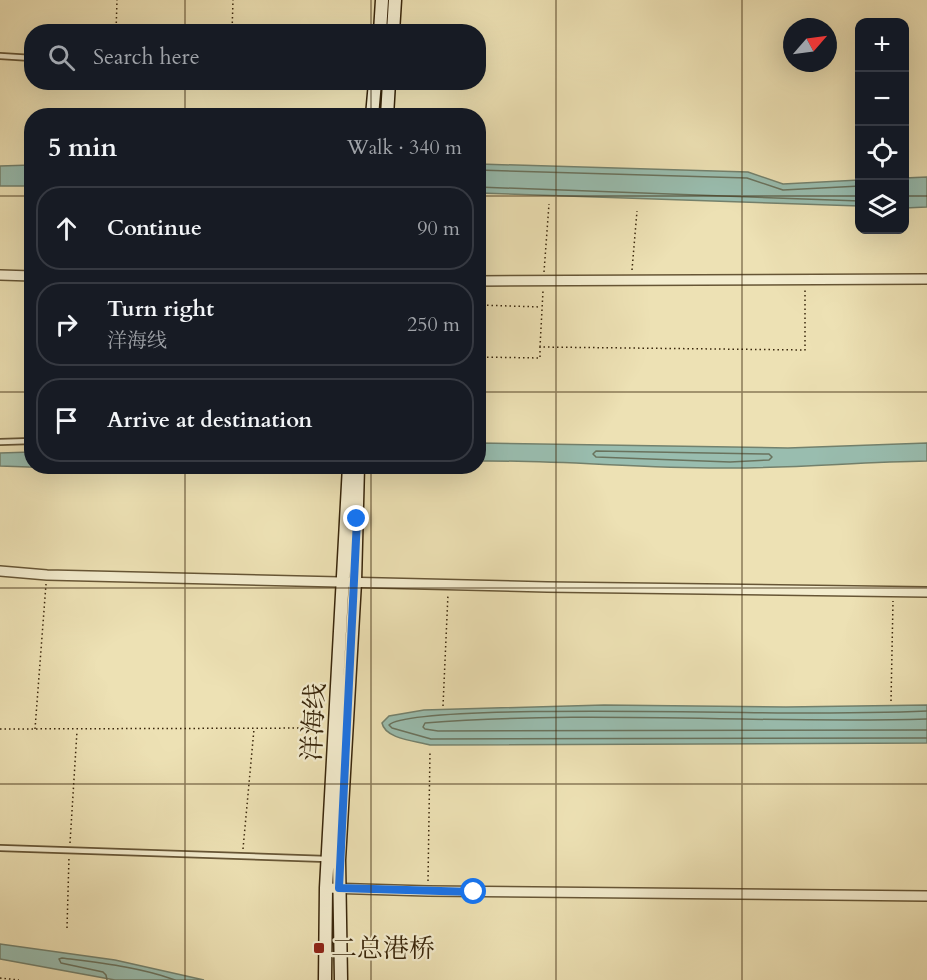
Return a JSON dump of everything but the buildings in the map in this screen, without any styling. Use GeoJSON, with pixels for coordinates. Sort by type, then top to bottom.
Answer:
{"type":"FeatureCollection","features":[{"type":"Feature","properties":{"kind":"main road"},"geometry":{"type":"LineString","coordinates":[[380,24],[382,0]]}},
{"type":"Feature","properties":{"kind":"main road"},"geometry":{"type":"LineString","coordinates":[[394,24],[395,0]]}},
{"type":"Feature","properties":{"kind":"main road"},"geometry":{"type":"LineString","coordinates":[[374,108],[380,90]]}},
{"type":"Feature","properties":{"kind":"main road"},"geometry":{"type":"LineString","coordinates":[[383,90],[386,108]]}},
{"type":"Feature","properties":{"kind":"main road","name":"洋海线"},"geometry":{"type":"LineString","coordinates":[[333,860],[353,474]]}},
{"type":"Feature","properties":{"kind":"main road","name":"洋海线"},"geometry":{"type":"LineString","coordinates":[[325,976],[333,888],[335,728],[349,582]]}},
{"type":"Feature","properties":{"kind":"main road","name":"洋海线"},"geometry":{"type":"LineString","coordinates":[[333,888],[341,975]]}},
{"type":"Feature","properties":{"kind":"street"},"geometry":{"type":"LineString","coordinates":[[0,275],[24,276]]}},
{"type":"Feature","properties":{"kind":"street"},"geometry":{"type":"LineString","coordinates":[[486,281],[927,279]]}},
{"type":"Feature","properties":{"kind":"street"},"geometry":{"type":"LineString","coordinates":[[0,571],[47,575],[349,582],[927,592]]}},
{"type":"Feature","properties":{"kind":"street"},"geometry":{"type":"LineString","coordinates":[[333,888],[927,896]]}},
{"type":"Feature","properties":{"kind":"lane"},"geometry":{"type":"LineString","coordinates":[[0,56],[24,58]]}},
{"type":"Feature","properties":{"kind":"lane"},"geometry":{"type":"LineString","coordinates":[[0,442],[24,441]]}},
{"type":"Feature","properties":{"kind":"lane"},"geometry":{"type":"LineString","coordinates":[[0,848],[333,860]]}},
{"type":"Feature","properties":{"kind":"path"},"geometry":{"type":"LineString","coordinates":[[116,24],[117,0]]}},
{"type":"Feature","properties":{"kind":"path"},"geometry":{"type":"LineString","coordinates":[[232,24],[233,0]]}},
{"type":"Feature","properties":{"kind":"path"},"geometry":{"type":"LineString","coordinates":[[632,280],[637,211]]}},
{"type":"Feature","properties":{"kind":"path"},"geometry":{"type":"LineString","coordinates":[[486,357],[540,358],[540,348],[804,350],[805,280]]}},
{"type":"Feature","properties":{"kind":"path"},"geometry":{"type":"LineString","coordinates":[[486,305],[542,307]]}},
{"type":"Feature","properties":{"kind":"path"},"geometry":{"type":"LineString","coordinates":[[35,730],[47,575]]}},
{"type":"Feature","properties":{"kind":"path"},"geometry":{"type":"LineString","coordinates":[[443,705],[448,584]]}},
{"type":"Feature","properties":{"kind":"path"},"geometry":{"type":"LineString","coordinates":[[891,701],[893,591]]}},
{"type":"Feature","properties":{"kind":"path"},"geometry":{"type":"LineString","coordinates":[[0,729],[335,728]]}},
{"type":"Feature","properties":{"kind":"path"},"geometry":{"type":"LineString","coordinates":[[243,856],[254,729]]}},
{"type":"Feature","properties":{"kind":"path"},"geometry":{"type":"LineString","coordinates":[[67,928],[69,850],[77,730]]}},
{"type":"Feature","properties":{"kind":"path"},"geometry":{"type":"LineString","coordinates":[[428,891],[430,751]]}},
{"type":"Feature","properties":{"kind":"path"},"geometry":{"type":"LineString","coordinates":[[0,978],[19,980]]}},
{"type":"Feature","properties":{"kind":"water"},"geometry":{"type":"Polygon","coordinates":[[[486,164],[748,172],[783,184],[855,180],[855,206],[486,193],[486,164]]]}},
{"type":"Feature","properties":{"kind":"water"},"geometry":{"type":"Polygon","coordinates":[[[24,165],[24,186],[0,186],[0,166],[24,165]]]}},
{"type":"Feature","properties":{"kind":"water"},"geometry":{"type":"Polygon","coordinates":[[[927,177],[927,207],[909,208],[909,178],[927,177]]]}},
{"type":"Feature","properties":{"kind":"water"},"geometry":{"type":"Polygon","coordinates":[[[486,443],[788,448],[927,443],[927,461],[730,468],[486,461],[486,443]]]}},
{"type":"Feature","properties":{"kind":"water"},"geometry":{"type":"Polygon","coordinates":[[[24,452],[24,467],[0,466],[0,453],[24,452]]]}},
{"type":"Feature","properties":{"kind":"water"},"geometry":{"type":"Polygon","coordinates":[[[604,705],[786,707],[927,705],[927,743],[430,745],[395,736],[384,728],[382,723],[389,716],[424,710],[604,705]]]}},
{"type":"Feature","properties":{"kind":"water"},"geometry":{"type":"Polygon","coordinates":[[[0,944],[115,960],[204,980],[115,980],[0,959],[0,944]]]}},
{"type":"Feature","properties":{"kind":"place","name":"二总港桥"},"geometry":{"type":"Point","coordinates":[319,948]}},
{"type":"Feature","properties":{"kind":"route"},"geometry":{"type":"LineString","coordinates":[[357,519],[339,888],[474,892]]}}]}
